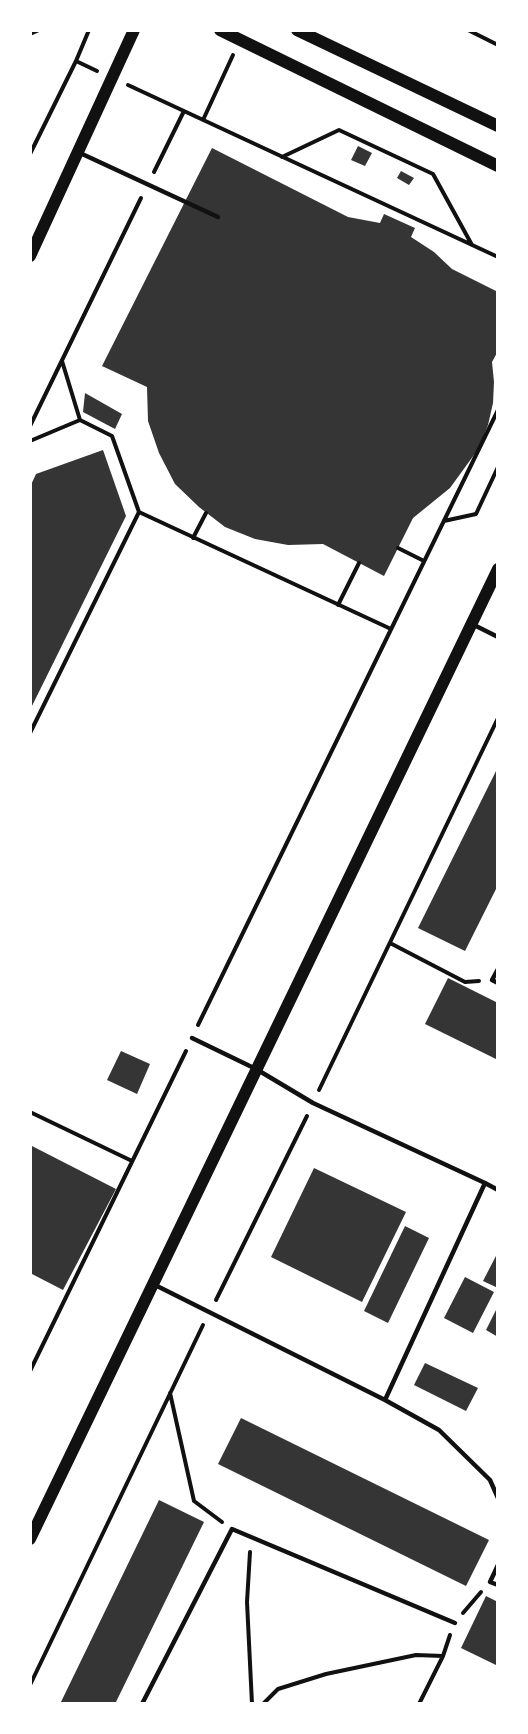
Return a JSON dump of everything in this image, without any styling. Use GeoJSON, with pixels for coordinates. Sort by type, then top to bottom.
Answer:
{"type":"FeatureCollection","features":[{"type":"Feature","properties":{"kind":"main road"},"geometry":{"type":"LineString","coordinates":[[30,256],[134,30]]}},
{"type":"Feature","properties":{"kind":"main road"},"geometry":{"type":"LineString","coordinates":[[220,30],[498,166]]}},
{"type":"Feature","properties":{"kind":"main road"},"geometry":{"type":"LineString","coordinates":[[297,30],[498,126]]}},
{"type":"Feature","properties":{"kind":"main road"},"geometry":{"type":"LineString","coordinates":[[30,1539],[498,569]]}},
{"type":"Feature","properties":{"kind":"lane"},"geometry":{"type":"LineString","coordinates":[[78,152],[218,217]]}},
{"type":"Feature","properties":{"kind":"lane"},"geometry":{"type":"LineString","coordinates":[[471,624],[498,637]]}},
{"type":"Feature","properties":{"kind":"lane"},"geometry":{"type":"LineString","coordinates":[[498,969],[492,980],[498,983]]}},
{"type":"Feature","properties":{"kind":"lane"},"geometry":{"type":"LineString","coordinates":[[192,1038],[256,1069],[313,1103],[498,1190]]}},
{"type":"Feature","properties":{"kind":"lane"},"geometry":{"type":"LineString","coordinates":[[385,1400],[486,1183]]}},
{"type":"Feature","properties":{"kind":"lane"},"geometry":{"type":"LineString","coordinates":[[152,1283],[440,1430],[490,1480],[498,1498]]}},
{"type":"Feature","properties":{"kind":"lane"},"geometry":{"type":"LineString","coordinates":[[142,1704],[232,1529],[455,1623]]}},
{"type":"Feature","properties":{"kind":"lane"},"geometry":{"type":"LineString","coordinates":[[498,1565],[490,1582],[498,1585]]}},
{"type":"Feature","properties":{"kind":"path"},"geometry":{"type":"LineString","coordinates":[[30,34],[39,30]]}},
{"type":"Feature","properties":{"kind":"path"},"geometry":{"type":"LineString","coordinates":[[30,153],[89,30]]}},
{"type":"Feature","properties":{"kind":"path"},"geometry":{"type":"LineString","coordinates":[[471,31],[498,45]]}},
{"type":"Feature","properties":{"kind":"path"},"geometry":{"type":"LineString","coordinates":[[203,120],[240,40]]}},
{"type":"Feature","properties":{"kind":"path"},"geometry":{"type":"LineString","coordinates":[[30,426],[184,111],[498,257]]}},
{"type":"Feature","properties":{"kind":"path"},"geometry":{"type":"LineString","coordinates":[[281,157],[339,130],[433,174],[473,246]]}},
{"type":"Feature","properties":{"kind":"path"},"geometry":{"type":"LineString","coordinates":[[62,361],[81,420],[112,436],[139,512],[391,629]]}},
{"type":"Feature","properties":{"kind":"path"},"geometry":{"type":"LineString","coordinates":[[30,1371],[498,411]]}},
{"type":"Feature","properties":{"kind":"path"},"geometry":{"type":"LineString","coordinates":[[30,441],[81,420]]}},
{"type":"Feature","properties":{"kind":"path"},"geometry":{"type":"LineString","coordinates":[[444,522],[476,513],[498,467]]}},
{"type":"Feature","properties":{"kind":"path"},"geometry":{"type":"LineString","coordinates":[[30,733],[139,512]]}},
{"type":"Feature","properties":{"kind":"path"},"geometry":{"type":"LineString","coordinates":[[194,538],[206,513]]}},
{"type":"Feature","properties":{"kind":"path"},"geometry":{"type":"LineString","coordinates":[[398,548],[424,561]]}},
{"type":"Feature","properties":{"kind":"path"},"geometry":{"type":"LineString","coordinates":[[338,605],[359,563]]}},
{"type":"Feature","properties":{"kind":"path"},"geometry":{"type":"LineString","coordinates":[[30,1685],[498,717]]}},
{"type":"Feature","properties":{"kind":"path"},"geometry":{"type":"LineString","coordinates":[[390,943],[465,982],[492,980]]}},
{"type":"Feature","properties":{"kind":"path"},"geometry":{"type":"LineString","coordinates":[[30,1112],[132,1161]]}},
{"type":"Feature","properties":{"kind":"path"},"geometry":{"type":"LineString","coordinates":[[170,1393],[194,1501],[232,1529]]}},
{"type":"Feature","properties":{"kind":"path"},"geometry":{"type":"LineString","coordinates":[[251,1538],[247,1602],[252,1704]]}},
{"type":"Feature","properties":{"kind":"path"},"geometry":{"type":"LineString","coordinates":[[419,1704],[443,1656],[455,1623],[490,1582]]}},
{"type":"Feature","properties":{"kind":"path"},"geometry":{"type":"LineString","coordinates":[[263,1704],[278,1689],[326,1674],[416,1654],[443,1656]]}},
{"type":"Feature","properties":{"kind":"building"},"geometry":{"type":"Polygon","coordinates":[[[358,146],[372,153],[365,166],[351,160],[358,146]]]}},
{"type":"Feature","properties":{"kind":"building"},"geometry":{"type":"Polygon","coordinates":[[[212,148],[348,217],[380,223],[384,214],[415,228],[411,237],[434,252],[452,269],[498,292],[498,351],[492,362],[493,403],[479,448],[450,488],[413,518],[384,576],[323,544],[288,545],[255,539],[225,527],[175,484],[159,453],[148,421],[147,387],[102,366],[212,148]]]}},
{"type":"Feature","properties":{"kind":"building"},"geometry":{"type":"Polygon","coordinates":[[[401,171],[414,178],[409,185],[397,178],[401,171]]]}},
{"type":"Feature","properties":{"kind":"building"},"geometry":{"type":"Polygon","coordinates":[[[85,393],[122,414],[115,429],[83,412],[85,393]]]}},
{"type":"Feature","properties":{"kind":"building"},"geometry":{"type":"Polygon","coordinates":[[[103,450],[126,516],[30,710],[30,487],[36,474],[103,450]]]}},
{"type":"Feature","properties":{"kind":"building"},"geometry":{"type":"Polygon","coordinates":[[[498,767],[498,885],[465,951],[418,928],[498,767]]]}},
{"type":"Feature","properties":{"kind":"building"},"geometry":{"type":"Polygon","coordinates":[[[448,978],[498,1003],[498,1060],[425,1024],[448,978]]]}},
{"type":"Feature","properties":{"kind":"building"},"geometry":{"type":"Polygon","coordinates":[[[121,1051],[150,1064],[137,1094],[107,1080],[121,1051]]]}},
{"type":"Feature","properties":{"kind":"building"},"geometry":{"type":"Polygon","coordinates":[[[30,1145],[116,1189],[63,1290],[30,1273],[30,1145]]]}},
{"type":"Feature","properties":{"kind":"building"},"geometry":{"type":"Polygon","coordinates":[[[314,1168],[406,1212],[362,1302],[271,1257],[314,1168]]]}},
{"type":"Feature","properties":{"kind":"building"},"geometry":{"type":"Polygon","coordinates":[[[405,1226],[429,1238],[388,1323],[364,1311],[405,1226]]]}},
{"type":"Feature","properties":{"kind":"building"},"geometry":{"type":"Polygon","coordinates":[[[498,1252],[498,1288],[483,1281],[498,1252]]]}},
{"type":"Feature","properties":{"kind":"building"},"geometry":{"type":"Polygon","coordinates":[[[465,1277],[494,1292],[473,1333],[444,1318],[465,1277]]]}},
{"type":"Feature","properties":{"kind":"building"},"geometry":{"type":"Polygon","coordinates":[[[498,1306],[498,1337],[486,1330],[498,1306]]]}},
{"type":"Feature","properties":{"kind":"building"},"geometry":{"type":"Polygon","coordinates":[[[425,1363],[478,1388],[466,1411],[414,1385],[425,1363]]]}},
{"type":"Feature","properties":{"kind":"building"},"geometry":{"type":"Polygon","coordinates":[[[241,1418],[489,1540],[466,1586],[218,1464],[241,1418]]]}},
{"type":"Feature","properties":{"kind":"building"},"geometry":{"type":"Polygon","coordinates":[[[159,1500],[204,1522],[115,1704],[60,1704],[159,1500]]]}},
{"type":"Feature","properties":{"kind":"building"},"geometry":{"type":"Polygon","coordinates":[[[486,1596],[498,1602],[498,1666],[461,1648],[486,1596]]]}}]}
